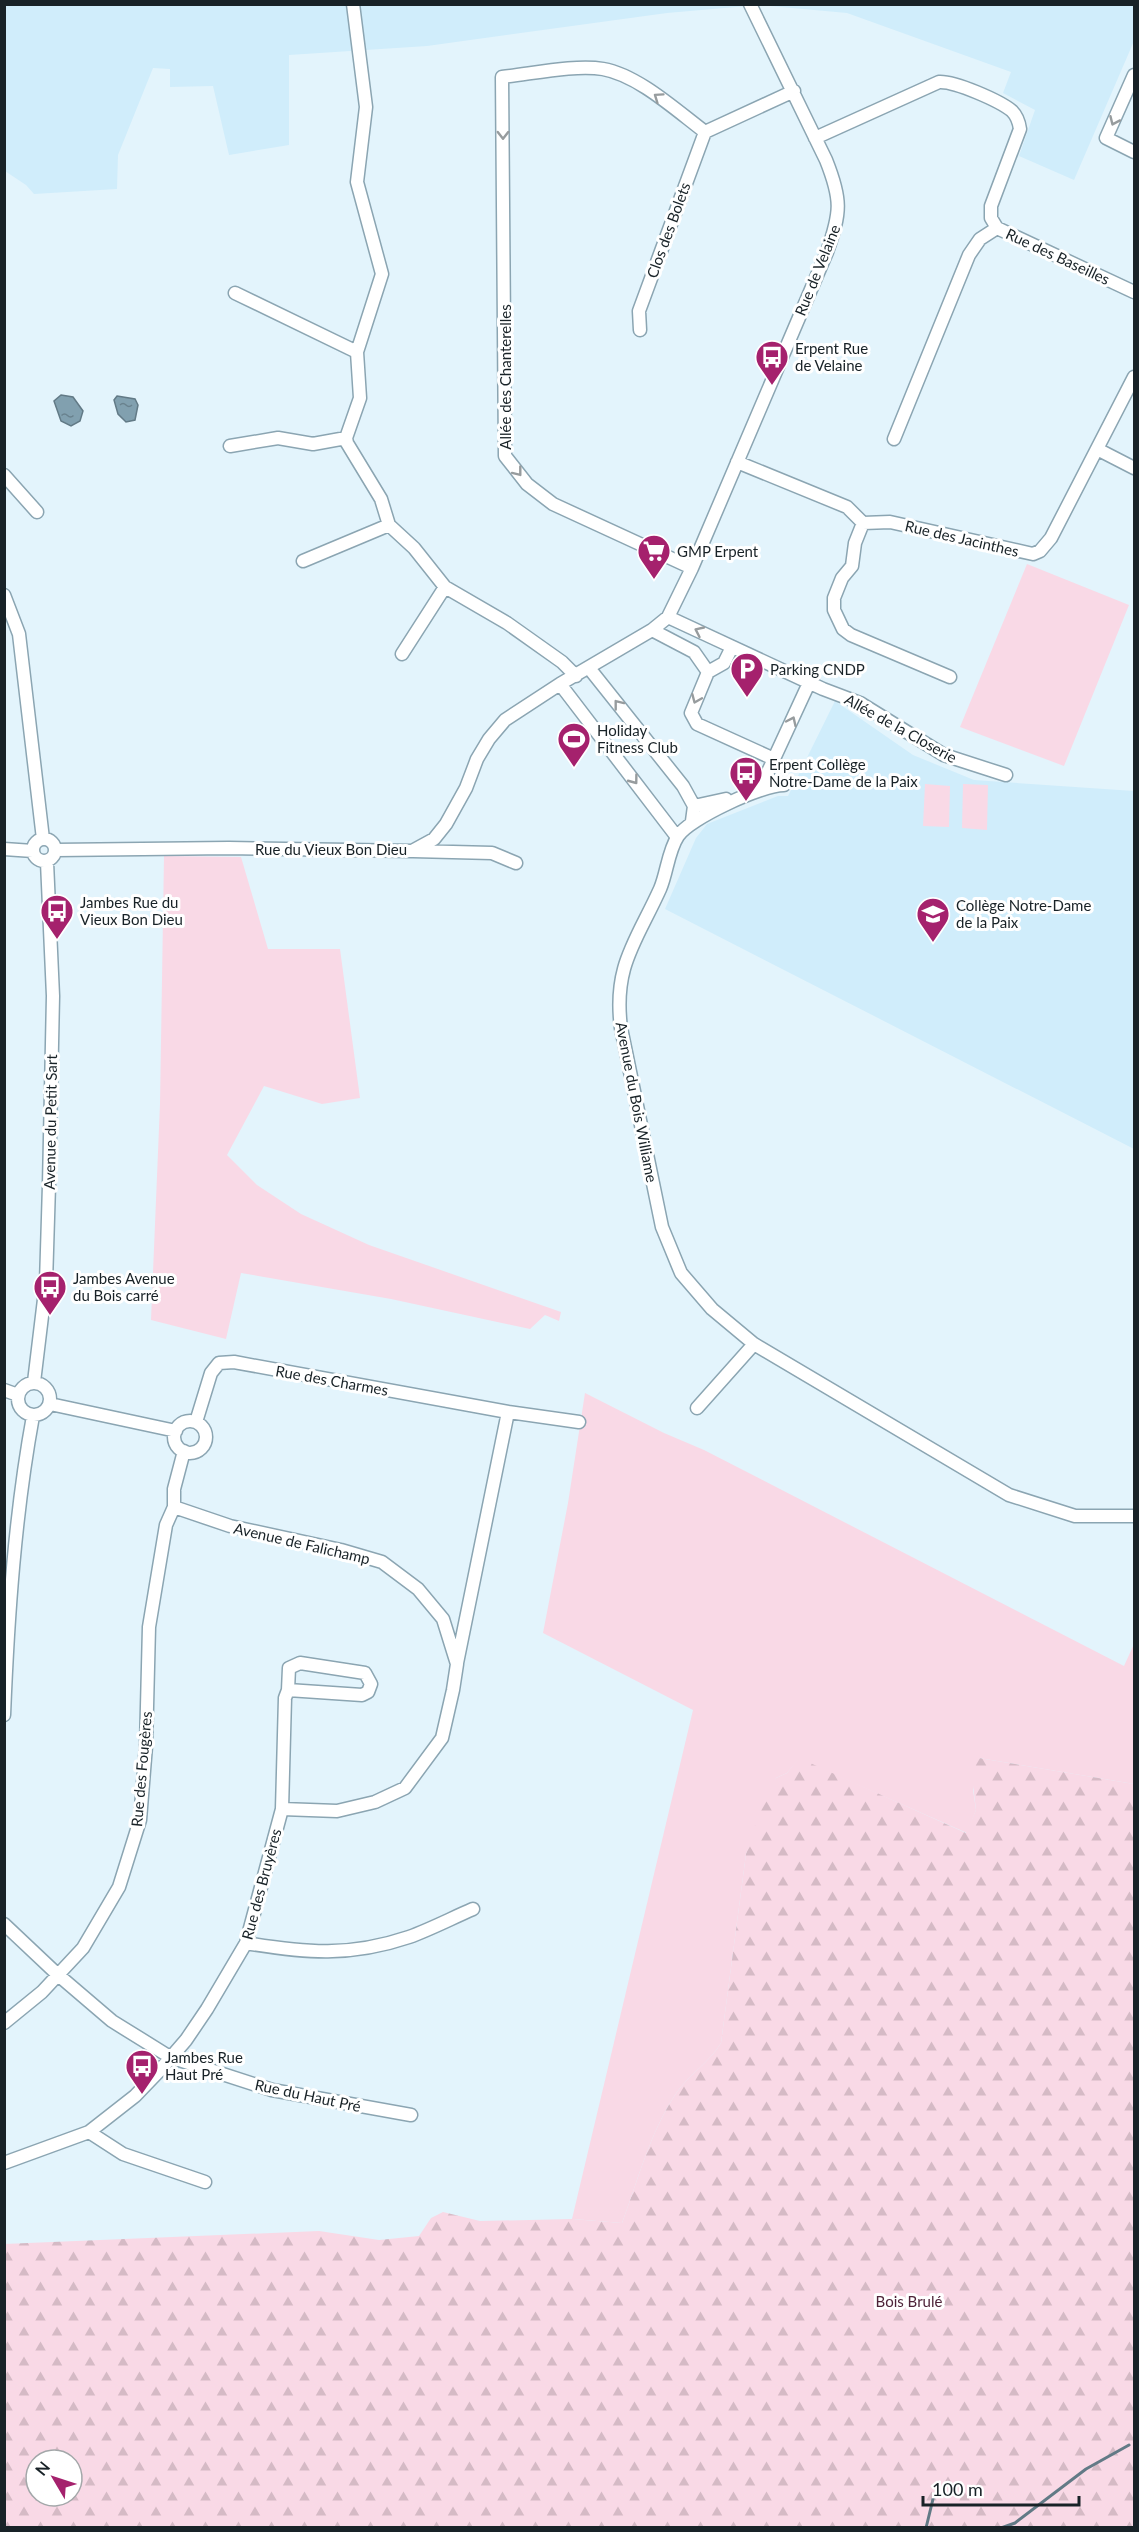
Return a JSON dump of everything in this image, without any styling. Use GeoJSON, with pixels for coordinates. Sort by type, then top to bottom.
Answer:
{"type":"FeatureCollection","features":[{"type":"Feature","properties":{"kind":"street"},"geometry":{"type":"LineString","coordinates":[[353,4],[366,107],[357,182],[382,274],[357,352],[360,398],[346,438],[381,499],[389,525],[414,548],[445,587],[507,623],[562,662],[576,676]]}},
{"type":"Feature","properties":{"kind":"street","name":"Rue de Velaine"},"geometry":{"type":"LineString","coordinates":[[652,630],[668,617],[692,568],[838,219],[838,198],[833,178],[794,91],[750,4]]}},
{"type":"Feature","properties":{"kind":"street","name":"Allée des Chanterelles"},"geometry":{"type":"LineString","coordinates":[[692,568],[553,504],[527,484],[505,456],[502,77],[585,68],[604,69],[627,78],[705,132]]}},
{"type":"Feature","properties":{"kind":"street"},"geometry":{"type":"LineString","coordinates":[[1134,75],[1106,138],[1134,152]]}},
{"type":"Feature","properties":{"kind":"street","name":"Rue des Baseilles"},"geometry":{"type":"LineString","coordinates":[[815,138],[939,82],[950,82],[1001,105],[1018,119],[1020,129],[991,206],[991,218],[997,228],[1134,292]]}},
{"type":"Feature","properties":{"kind":"street"},"geometry":{"type":"LineString","coordinates":[[705,132],[794,91]]}},
{"type":"Feature","properties":{"kind":"street","name":"Clos des Bolets"},"geometry":{"type":"LineString","coordinates":[[640,330],[639,311],[705,132]]}},
{"type":"Feature","properties":{"kind":"street"},"geometry":{"type":"LineString","coordinates":[[894,439],[969,255],[980,239],[997,228]]}},
{"type":"Feature","properties":{"kind":"street"},"geometry":{"type":"LineString","coordinates":[[235,293],[357,352]]}},
{"type":"Feature","properties":{"kind":"street","name":"Rue des Jacinthes"},"geometry":{"type":"LineString","coordinates":[[863,523],[890,522],[1033,554],[1046,546],[1134,376]]}},
{"type":"Feature","properties":{"kind":"street"},"geometry":{"type":"LineString","coordinates":[[230,446],[278,438],[313,444],[346,438]]}},
{"type":"Feature","properties":{"kind":"street"},"geometry":{"type":"LineString","coordinates":[[1097,448],[1134,468]]}},
{"type":"Feature","properties":{"kind":"street"},"geometry":{"type":"LineString","coordinates":[[737,462],[847,507],[863,523],[855,543],[852,566],[842,578],[834,598],[834,610],[843,629],[851,635],[950,677]]}},
{"type":"Feature","properties":{"kind":"street"},"geometry":{"type":"LineString","coordinates":[[4,475],[38,512]]}},
{"type":"Feature","properties":{"kind":"street"},"geometry":{"type":"LineString","coordinates":[[303,561],[389,525]]}},
{"type":"Feature","properties":{"kind":"street"},"geometry":{"type":"LineString","coordinates":[[402,654],[445,587]]}},
{"type":"Feature","properties":{"kind":"street"},"geometry":{"type":"LineString","coordinates":[[4,595],[19,634],[43,839]]}},
{"type":"Feature","properties":{"kind":"street","name":"Allée de la Closerie"},"geometry":{"type":"LineString","coordinates":[[668,617],[860,703],[944,755],[1006,775]]}},
{"type":"Feature","properties":{"kind":"street"},"geometry":{"type":"LineString","coordinates":[[692,821],[694,806],[683,786],[590,668],[652,630],[694,652],[708,672]]}},
{"type":"Feature","properties":{"kind":"street"},"geometry":{"type":"LineString","coordinates":[[732,647],[724,663],[708,672],[693,706],[693,719],[697,724],[774,759]]}},
{"type":"Feature","properties":{"kind":"street","name":"Rue du Vieux Bon Dieu"},"geometry":{"type":"LineString","coordinates":[[56,850],[219,848],[412,851],[434,838],[446,824],[466,788],[477,759],[489,739],[505,720],[560,684],[590,668]]}},
{"type":"Feature","properties":{"kind":"street"},"geometry":{"type":"LineString","coordinates":[[760,789],[809,682]]}},
{"type":"Feature","properties":{"kind":"street"},"geometry":{"type":"LineString","coordinates":[[560,684],[677,837],[692,821],[760,789],[784,785]]}},
{"type":"Feature","properties":{"kind":"street"},"geometry":{"type":"LineString","coordinates":[[694,806],[719,802],[753,788],[766,776]]}},
{"type":"Feature","properties":{"kind":"street","name":"Avenue du Bois Williame"},"geometry":{"type":"LineString","coordinates":[[677,837],[660,887],[626,956],[621,974],[618,1006],[662,1227],[681,1273],[712,1309],[753,1344],[1009,1495],[1074,1516],[1134,1516]]}},
{"type":"Feature","properties":{"kind":"street"},"geometry":{"type":"LineString","coordinates":[[43,839],[52,842],[56,850],[52,860],[47,862],[37,860],[33,851],[34,846],[43,839]]}},
{"type":"Feature","properties":{"kind":"street"},"geometry":{"type":"LineString","coordinates":[[4,849],[33,851]]}},
{"type":"Feature","properties":{"kind":"street"},"geometry":{"type":"LineString","coordinates":[[412,851],[492,853],[516,863]]}},
{"type":"Feature","properties":{"kind":"street","name":"Avenue du Petit Sart"},"geometry":{"type":"LineString","coordinates":[[34,1382],[46,1283],[49,1174],[53,996],[47,862]]}},
{"type":"Feature","properties":{"kind":"street"},"geometry":{"type":"LineString","coordinates":[[697,1408],[753,1344]]}},
{"type":"Feature","properties":{"kind":"street","name":"Rue des Charmes"},"geometry":{"type":"LineString","coordinates":[[196,1422],[212,1373],[219,1363],[234,1362],[508,1412],[579,1422]]}},
{"type":"Feature","properties":{"kind":"street"},"geometry":{"type":"LineString","coordinates":[[34,1382],[44,1385],[50,1394],[50,1404],[41,1414],[33,1416],[24,1413],[18,1405],[18,1395],[27,1384],[34,1382]]}},
{"type":"Feature","properties":{"kind":"street"},"geometry":{"type":"LineString","coordinates":[[4,1390],[18,1395]]}},
{"type":"Feature","properties":{"kind":"street"},"geometry":{"type":"LineString","coordinates":[[50,1404],[176,1431]]}},
{"type":"Feature","properties":{"kind":"street"},"geometry":{"type":"LineString","coordinates":[[457,1664],[508,1412]]}},
{"type":"Feature","properties":{"kind":"street"},"geometry":{"type":"LineString","coordinates":[[4,1715],[8,1615],[33,1416]]}},
{"type":"Feature","properties":{"kind":"street"},"geometry":{"type":"LineString","coordinates":[[184,1422],[196,1422],[205,1431],[205,1443],[197,1451],[184,1451],[176,1443],[176,1431],[184,1422]]}},
{"type":"Feature","properties":{"kind":"street"},"geometry":{"type":"LineString","coordinates":[[174,1508],[174,1489],[184,1451]]}},
{"type":"Feature","properties":{"kind":"street","name":"Avenue de Falichamp"},"geometry":{"type":"LineString","coordinates":[[174,1508],[230,1526],[341,1550],[382,1562],[418,1589],[443,1619],[457,1664],[442,1738],[405,1788],[375,1802],[337,1811],[282,1809]]}},
{"type":"Feature","properties":{"kind":"street","name":"Rue des Fougères"},"geometry":{"type":"LineString","coordinates":[[4,2023],[42,1992],[83,1948],[119,1887],[140,1820],[146,1746],[149,1627],[166,1525],[174,1508]]}},
{"type":"Feature","properties":{"kind":"street"},"geometry":{"type":"LineString","coordinates":[[443,1619],[466,1617]]}},
{"type":"Feature","properties":{"kind":"street","name":"Rue des Bruyères"},"geometry":{"type":"LineString","coordinates":[[4,2163],[88,2132],[135,2096],[186,2040],[207,2009],[246,1943],[282,1809],[285,1698],[288,1690],[289,1668],[300,1663],[365,1673],[371,1684],[368,1692],[362,1695],[288,1690]]}},
{"type":"Feature","properties":{"kind":"street"},"geometry":{"type":"LineString","coordinates":[[246,1943],[303,1952],[356,1950],[410,1936],[473,1909]]}},
{"type":"Feature","properties":{"kind":"street","name":"Rue du Haut Pré"},"geometry":{"type":"LineString","coordinates":[[4,1924],[112,2021],[170,2056],[272,2090],[411,2115]]}},
{"type":"Feature","properties":{"kind":"street"},"geometry":{"type":"LineString","coordinates":[[88,2132],[123,2154],[205,2182]]}},
{"type":"Feature","properties":{"kind":"shaded area"},"geometry":{"type":"Polygon","coordinates":[[[5,5],[759,5],[667,13],[427,46],[289,55],[289,145],[229,155],[213,86],[170,87],[170,69],[153,68],[118,155],[117,189],[34,194],[26,185],[5,171],[5,5]]]}},
{"type":"Feature","properties":{"kind":"shaded area"},"geometry":{"type":"Polygon","coordinates":[[[759,5],[1134,5],[1134,41],[1074,180],[1019,156],[1035,110],[1003,93],[1011,72],[847,13],[759,5]]]}},
{"type":"Feature","properties":{"kind":"shaded area","name":"Collège Notre-Dame de la Paix"},"geometry":{"type":"Polygon","coordinates":[[[835,701],[913,755],[974,780],[1134,791],[1134,1149],[665,909],[696,838],[707,824],[778,796],[788,796],[835,701]]]}},
{"type":"Feature","properties":{"kind":"green space"},"geometry":{"type":"Polygon","coordinates":[[[1027,564],[1129,605],[1064,766],[960,727],[1027,564]]]}},
{"type":"Feature","properties":{"kind":"green space"},"geometry":{"type":"Polygon","coordinates":[[[925,784],[950,786],[949,827],[923,826],[925,784]]]}},
{"type":"Feature","properties":{"kind":"green space"},"geometry":{"type":"Polygon","coordinates":[[[963,784],[988,785],[987,830],[962,828],[963,784]]]}},
{"type":"Feature","properties":{"kind":"green space"},"geometry":{"type":"Polygon","coordinates":[[[164,856],[241,857],[268,949],[340,949],[360,1098],[322,1104],[264,1086],[227,1155],[257,1185],[301,1214],[369,1245],[561,1312],[559,1321],[545,1315],[530,1329],[391,1299],[241,1273],[226,1339],[151,1320],[160,1104],[164,856]]]}},
{"type":"Feature","properties":{"kind":"green space"},"geometry":{"type":"Polygon","coordinates":[[[585,1393],[664,1433],[704,1450],[1124,1666],[1134,1644],[1134,1784],[979,1758],[973,1790],[976,1810],[967,1833],[799,1759],[787,1773],[776,1778],[746,1854],[721,2043],[711,2057],[680,2088],[666,2110],[651,2141],[622,2223],[572,2219],[693,1710],[543,1633],[568,1503],[585,1393]]]}},
{"type":"Feature","properties":{"kind":"green space","name":"Bois Brulé"},"geometry":{"type":"Polygon","coordinates":[[[799,1758],[966,1833],[976,1810],[972,1762],[979,1758],[1134,1784],[1134,2527],[5,2527],[4,2244],[319,2231],[379,2240],[419,2236],[431,2218],[443,2212],[480,2221],[572,2219],[622,2223],[651,2141],[666,2110],[680,2088],[711,2057],[721,2043],[746,1854],[764,1797],[776,1778],[787,1773],[799,1758]]]}},
{"type":"Feature","properties":{"kind":"water"},"geometry":{"type":"Polygon","coordinates":[[[61,395],[73,397],[83,411],[80,421],[71,426],[61,421],[54,401],[61,395]]]}},
{"type":"Feature","properties":{"kind":"water"},"geometry":{"type":"Polygon","coordinates":[[[117,396],[135,399],[138,405],[135,420],[126,422],[118,414],[114,400],[117,396]]]}},
{"type":"Feature","properties":{"kind":"waterway"},"geometry":{"type":"LineString","coordinates":[[1001,2528],[1015,2523],[1086,2469],[1129,2445]]}},
{"type":"Feature","properties":{"kind":"waterway"},"geometry":{"type":"LineString","coordinates":[[926,2528],[933,2499]]}},
{"type":"Feature","properties":{"kind":"place","name":"Erpent Rue de Velaine"},"geometry":{"type":"Point","coordinates":[772,386]}},
{"type":"Feature","properties":{"kind":"place","name":"GMP Erpent"},"geometry":{"type":"Point","coordinates":[654,580]}},
{"type":"Feature","properties":{"kind":"place","name":"Parking CNDP"},"geometry":{"type":"Point","coordinates":[747,698]}},
{"type":"Feature","properties":{"kind":"place","name":"Holiday Fitness Club"},"geometry":{"type":"Point","coordinates":[574,768]}},
{"type":"Feature","properties":{"kind":"place","name":"Erpent Collège Notre-Dame de la Paix"},"geometry":{"type":"Point","coordinates":[746,802]}},
{"type":"Feature","properties":{"kind":"place","name":"Jambes Rue du Vieux Bon Dieu"},"geometry":{"type":"Point","coordinates":[57,940]}},
{"type":"Feature","properties":{"kind":"place","name":"Collège Notre-Dame de la Paix"},"geometry":{"type":"Point","coordinates":[933,943]}},
{"type":"Feature","properties":{"kind":"place","name":"Jambes Avenue du Bois carré"},"geometry":{"type":"Point","coordinates":[50,1316]}},
{"type":"Feature","properties":{"kind":"place","name":"Jambes Rue Haut Pré"},"geometry":{"type":"Point","coordinates":[142,2095]}}]}
